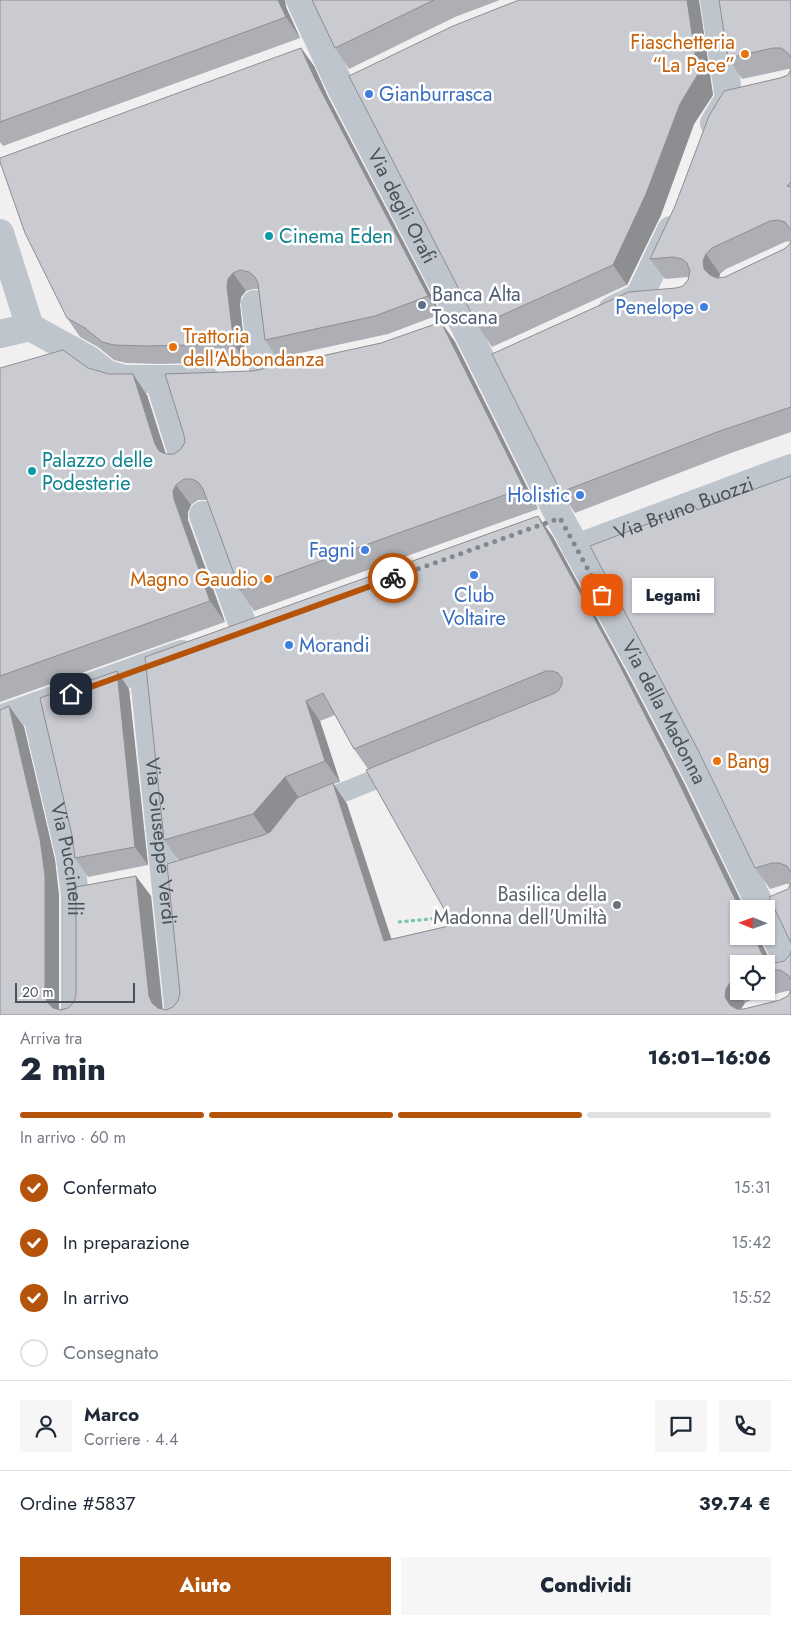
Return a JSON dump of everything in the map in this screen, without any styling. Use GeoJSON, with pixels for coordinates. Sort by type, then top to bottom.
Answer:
{"type":"FeatureCollection","features":[{"type":"Feature","properties":{"kind":"street","name":"Via degli Orafi"},"geometry":{"type":"LineString","coordinates":[[300,0],[311,51],[342,90],[463,323],[494,363],[550,521]]}},
{"type":"Feature","properties":{"kind":"street"},"geometry":{"type":"LineString","coordinates":[[702,148],[709,130],[729,98],[714,0]]}},
{"type":"Feature","properties":{"kind":"street"},"geometry":{"type":"LineString","coordinates":[[342,90],[367,78]]}},
{"type":"Feature","properties":{"kind":"street"},"geometry":{"type":"LineString","coordinates":[[729,98],[756,91]]}},
{"type":"Feature","properties":{"kind":"street"},"geometry":{"type":"LineString","coordinates":[[639,298],[682,203]]}},
{"type":"Feature","properties":{"kind":"street"},"geometry":{"type":"LineString","coordinates":[[0,233],[30,327]]}},
{"type":"Feature","properties":{"kind":"street"},"geometry":{"type":"LineString","coordinates":[[594,318],[639,298],[669,294]]}},
{"type":"Feature","properties":{"kind":"street"},"geometry":{"type":"LineString","coordinates":[[256,304],[264,377]]}},
{"type":"Feature","properties":{"kind":"street"},"geometry":{"type":"LineString","coordinates":[[437,333],[463,323]]}},
{"type":"Feature","properties":{"kind":"street"},"geometry":{"type":"LineString","coordinates":[[0,334],[30,327],[88,359],[107,374],[124,379],[264,377],[292,371]]}},
{"type":"Feature","properties":{"kind":"street"},"geometry":{"type":"LineString","coordinates":[[159,380],[184,460]]}},
{"type":"Feature","properties":{"kind":"street","name":"Via Bruno Buozzi"},"geometry":{"type":"LineString","coordinates":[[576,548],[791,468]]}},
{"type":"Feature","properties":{"kind":"street"},"geometry":{"type":"LineString","coordinates":[[0,720],[236,635],[203,515]]}},
{"type":"Feature","properties":{"kind":"street","name":"Via della Madonna"},"geometry":{"type":"LineString","coordinates":[[550,521],[576,548],[644,672],[763,900]]}},
{"type":"Feature","properties":{"kind":"street","name":"Via Giuseppe Verdi"},"geometry":{"type":"LineString","coordinates":[[143,668],[179,1015]]}},
{"type":"Feature","properties":{"kind":"street","name":"Via Puccinelli"},"geometry":{"type":"LineString","coordinates":[[35,707],[70,857],[86,892],[75,1015]]}},
{"type":"Feature","properties":{"kind":"street","name":"Via della Madonna"},"geometry":{"type":"LineString","coordinates":[[775,927],[791,968]]}},
{"type":"Feature","properties":{"kind":"lane"},"geometry":{"type":"LineString","coordinates":[[298,816],[304,809],[412,765]]}},
{"type":"Feature","properties":{"kind":"path"},"geometry":{"type":"LineString","coordinates":[[398,922],[430,920],[452,915],[460,910]]}},
{"type":"Feature","properties":{"kind":"building"},"geometry":{"type":"Polygon","coordinates":[[[0,0],[278,0],[286,17],[0,122],[0,0]]]}},
{"type":"Feature","properties":{"kind":"building"},"geometry":{"type":"Polygon","coordinates":[[[312,0],[434,0],[335,48],[312,0]]]}},
{"type":"Feature","properties":{"kind":"building"},"geometry":{"type":"Polygon","coordinates":[[[519,0],[687,0],[698,74],[680,104],[646,194],[613,265],[478,326],[349,76],[453,26],[519,0]]]}},
{"type":"Feature","properties":{"kind":"building"},"geometry":{"type":"Polygon","coordinates":[[[719,0],[791,0],[791,58],[781,48],[773,48],[728,58],[719,0]]]}},
{"type":"Feature","properties":{"kind":"building"},"geometry":{"type":"Polygon","coordinates":[[[301,48],[315,79],[428,296],[375,316],[265,340],[258,283],[249,272],[240,270],[233,273],[228,279],[227,287],[234,344],[114,345],[102,342],[85,328],[67,318],[25,233],[0,158],[301,48]]]}},
{"type":"Feature","properties":{"kind":"building"},"geometry":{"type":"Polygon","coordinates":[[[791,69],[791,182],[787,186],[791,187],[791,230],[785,222],[778,220],[770,221],[712,248],[706,254],[703,261],[704,269],[710,275],[717,278],[725,277],[784,249],[790,244],[791,240],[791,407],[717,432],[561,492],[492,354],[629,292],[683,286],[688,280],[690,271],[687,263],[682,259],[673,257],[650,259],[675,206],[709,116],[724,91],[780,78],[788,75],[791,69]]]}},
{"type":"Feature","properties":{"kind":"building"},"geometry":{"type":"Polygon","coordinates":[[[441,322],[524,488],[240,590],[203,489],[198,482],[192,479],[184,479],[176,485],[173,491],[174,499],[210,601],[0,676],[0,368],[63,350],[88,368],[109,374],[133,374],[155,444],[159,451],[166,454],[174,454],[181,449],[185,442],[165,374],[253,371],[381,343],[441,322]]]}},
{"type":"Feature","properties":{"kind":"building"},"geometry":{"type":"Polygon","coordinates":[[[791,476],[791,873],[787,866],[779,863],[755,868],[698,750],[590,546],[695,506],[697,510],[791,476]]]}},
{"type":"Feature","properties":{"kind":"building"},"geometry":{"type":"Polygon","coordinates":[[[538,516],[616,658],[736,900],[730,900],[730,945],[758,945],[763,955],[730,955],[730,983],[726,989],[725,997],[730,1005],[737,1009],[744,1009],[780,1000],[788,996],[791,990],[791,1015],[0,1015],[0,710],[9,706],[40,839],[45,875],[45,994],[47,1002],[53,1008],[61,1010],[68,1008],[74,1002],[76,995],[76,887],[136,876],[149,996],[152,1003],[158,1008],[166,1010],[173,1007],[178,1001],[180,993],[167,864],[264,835],[270,832],[297,798],[333,783],[384,941],[453,925],[366,770],[555,693],[562,684],[562,678],[558,673],[546,671],[354,749],[323,693],[306,701],[325,761],[285,777],[253,814],[164,840],[145,657],[538,516]]]}},
{"type":"Feature","properties":{"kind":"building"},"geometry":{"type":"Polygon","coordinates":[[[117,671],[135,847],[75,858],[72,835],[40,698],[117,671]]]}},
{"type":"Feature","properties":{"kind":"building"},"geometry":{"type":"Polygon","coordinates":[[[791,883],[791,943],[775,910],[775,900],[770,900],[769,897],[788,889],[791,883]]]}},
{"type":"Feature","properties":{"kind":"building"},"geometry":{"type":"Polygon","coordinates":[[[791,951],[791,980],[788,975],[780,970],[775,970],[775,963],[784,961],[791,951]]]}},
{"type":"Feature","properties":{"kind":"way so far"},"geometry":{"type":"LineString","coordinates":[[393,578],[560,518],[602,595]]}},
{"type":"Feature","properties":{"kind":"place","name":"Fiaschetteria “La Pace”"},"geometry":{"type":"Point","coordinates":[745,54]}},
{"type":"Feature","properties":{"kind":"place","name":"Gianburrasca"},"geometry":{"type":"Point","coordinates":[369,94]}},
{"type":"Feature","properties":{"kind":"place","name":"Cinema Eden"},"geometry":{"type":"Point","coordinates":[269,236]}},
{"type":"Feature","properties":{"kind":"place","name":"Banca Alta Toscana"},"geometry":{"type":"Point","coordinates":[422,305]}},
{"type":"Feature","properties":{"kind":"place","name":"Penelope"},"geometry":{"type":"Point","coordinates":[704,307]}},
{"type":"Feature","properties":{"kind":"place","name":"Trattoria dell'Abbondanza"},"geometry":{"type":"Point","coordinates":[173,347]}},
{"type":"Feature","properties":{"kind":"place","name":"Palazzo delle Podesterie"},"geometry":{"type":"Point","coordinates":[32,471]}},
{"type":"Feature","properties":{"kind":"place","name":"Holistic"},"geometry":{"type":"Point","coordinates":[580,495]}},
{"type":"Feature","properties":{"kind":"place","name":"Fagni"},"geometry":{"type":"Point","coordinates":[365,550]}},
{"type":"Feature","properties":{"kind":"place","name":"Club Voltaire"},"geometry":{"type":"Point","coordinates":[474,575]}},
{"type":"Feature","properties":{"kind":"place","name":"Magno Gaudio"},"geometry":{"type":"Point","coordinates":[268,579]}},
{"type":"Feature","properties":{"kind":"place","name":"Legami"},"geometry":{"type":"Point","coordinates":[602,595]}},
{"type":"Feature","properties":{"kind":"place","name":"Morandi"},"geometry":{"type":"Point","coordinates":[289,645]}},
{"type":"Feature","properties":{"kind":"place","name":"Bang"},"geometry":{"type":"Point","coordinates":[717,761]}},
{"type":"Feature","properties":{"kind":"place","name":"Basilica della Madonna dell'Umiltà"},"geometry":{"type":"Point","coordinates":[617,905]}},
{"type":"Feature","properties":{"kind":"route"},"geometry":{"type":"LineString","coordinates":[[71,694],[393,578]]}}]}
